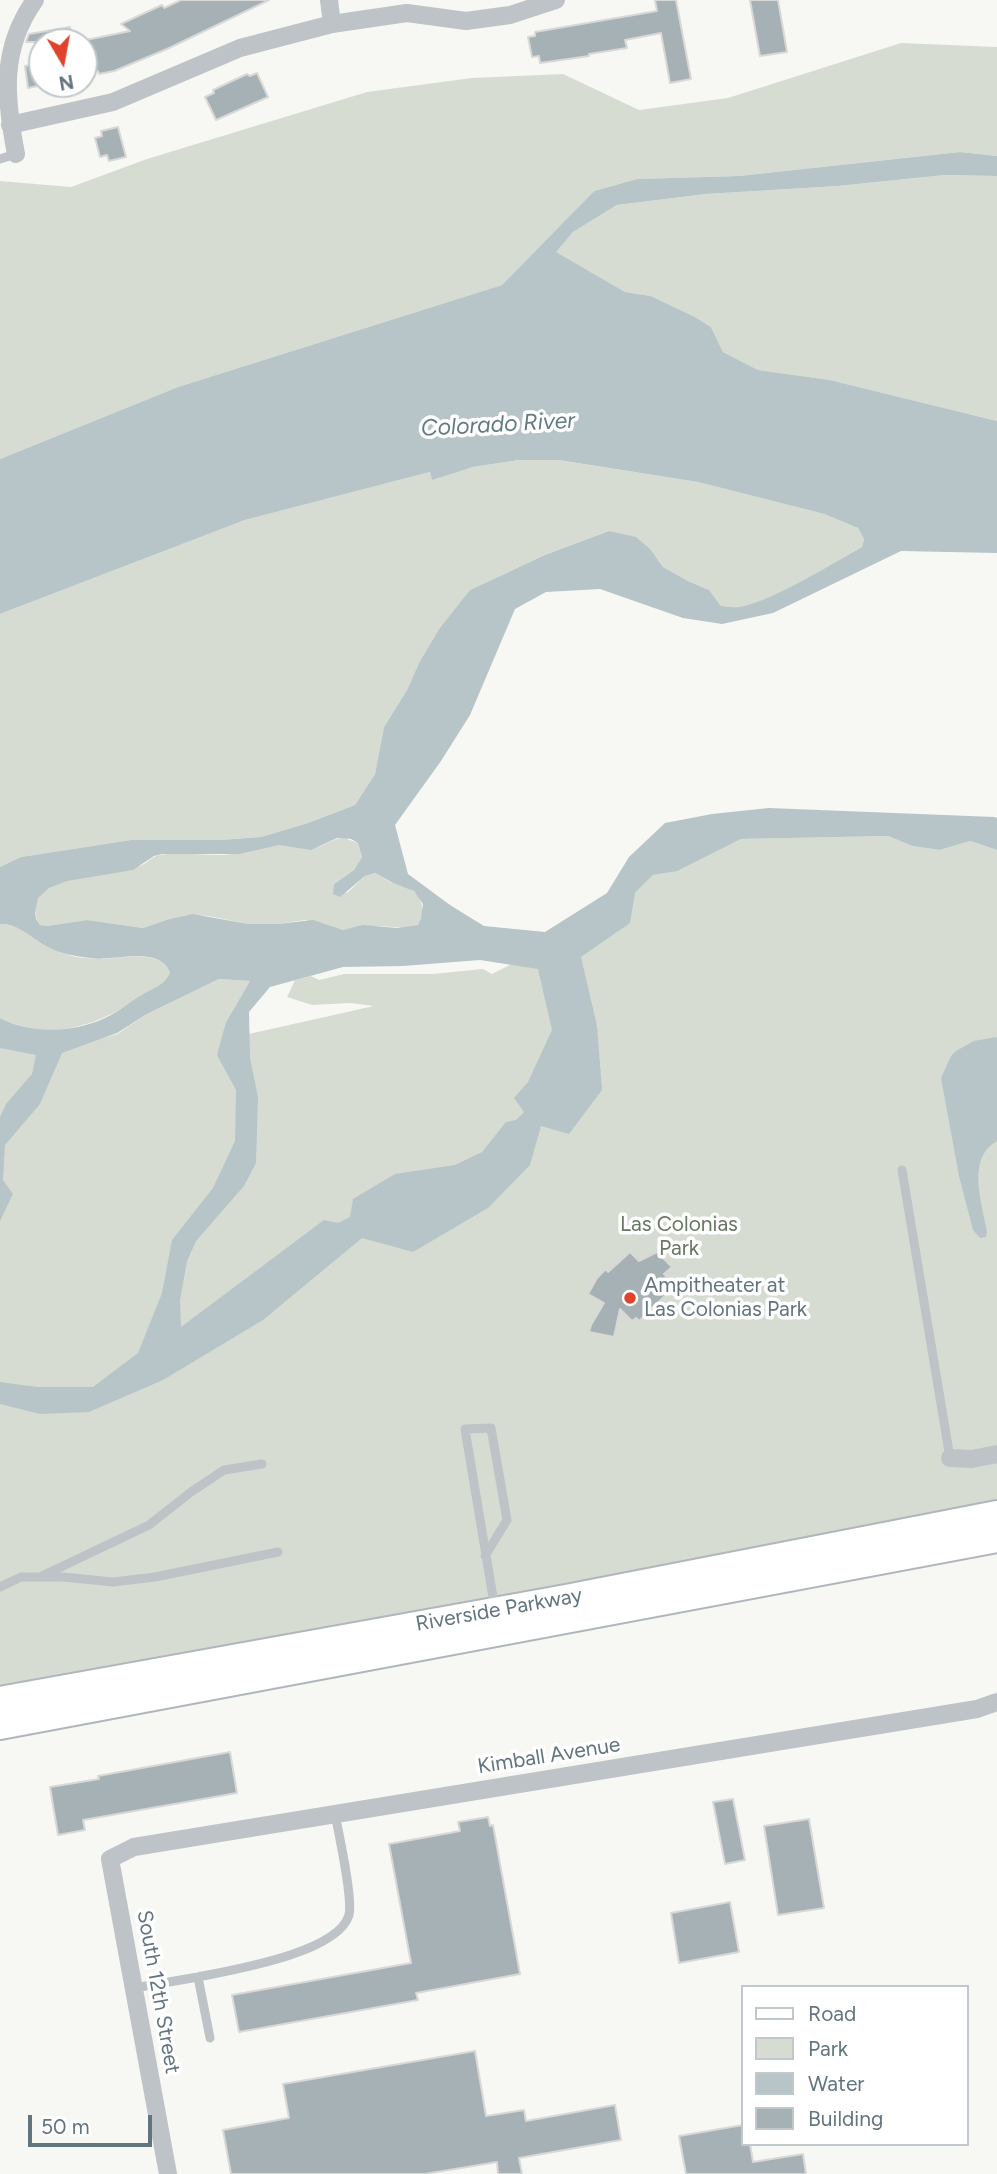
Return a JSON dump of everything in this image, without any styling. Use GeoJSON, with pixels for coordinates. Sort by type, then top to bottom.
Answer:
{"type":"FeatureCollection","features":[{"type":"Feature","properties":{"kind":"main road","name":"Riverside Parkway"},"geometry":{"type":"LineString","coordinates":[[0,1700],[496,1610],[997,1514]]}},
{"type":"Feature","properties":{"kind":"main road","name":"Riverside Parkway"},"geometry":{"type":"LineString","coordinates":[[0,1726],[997,1539]]}},
{"type":"Feature","properties":{"kind":"street"},"geometry":{"type":"LineString","coordinates":[[328,0],[332,24]]}},
{"type":"Feature","properties":{"kind":"street"},"geometry":{"type":"LineString","coordinates":[[10,125],[113,102],[240,48],[332,24],[407,13],[466,21],[510,15],[556,0]]}},
{"type":"Feature","properties":{"kind":"street"},"geometry":{"type":"LineString","coordinates":[[8,156],[10,125],[5,85],[12,38],[33,1]]}},
{"type":"Feature","properties":{"kind":"street"},"geometry":{"type":"LineString","coordinates":[[950,1458],[972,1459],[997,1454]]}},
{"type":"Feature","properties":{"kind":"street","name":"Kimball Avenue"},"geometry":{"type":"LineString","coordinates":[[110,1859],[134,1847],[977,1709],[997,1702]]}},
{"type":"Feature","properties":{"kind":"street","name":"South 12th Street"},"geometry":{"type":"LineString","coordinates":[[110,1859],[168,2174]]}},
{"type":"Feature","properties":{"kind":"lane"},"geometry":{"type":"LineString","coordinates":[[902,1170],[950,1458]]}},
{"type":"Feature","properties":{"kind":"lane"},"geometry":{"type":"LineString","coordinates":[[485,1556],[507,1520],[491,1428],[465,1429],[485,1556],[496,1610]]}},
{"type":"Feature","properties":{"kind":"lane"},"geometry":{"type":"LineString","coordinates":[[40,1577],[149,1525],[223,1470],[262,1464]]}},
{"type":"Feature","properties":{"kind":"lane"},"geometry":{"type":"LineString","coordinates":[[0,1587],[21,1577],[113,1582],[155,1577],[278,1552]]}},
{"type":"Feature","properties":{"kind":"lane"},"geometry":{"type":"LineString","coordinates":[[134,1988],[282,1959],[327,1938],[344,1926],[350,1909],[335,1814]]}},
{"type":"Feature","properties":{"kind":"lane"},"geometry":{"type":"LineString","coordinates":[[198,1977],[210,2038]]}},
{"type":"Feature","properties":{"kind":"green space"},"geometry":{"type":"Polygon","coordinates":[[[901,43],[997,47],[997,156],[960,152],[739,176],[637,179],[594,191],[502,285],[178,387],[0,459],[0,181],[71,187],[147,159],[367,92],[472,78],[563,74],[639,110],[728,98],[901,43]]]}},
{"type":"Feature","properties":{"kind":"green space"},"geometry":{"type":"Polygon","coordinates":[[[945,175],[997,176],[997,421],[830,380],[758,370],[723,352],[711,327],[695,317],[651,296],[625,292],[555,252],[573,232],[617,205],[706,194],[838,186],[945,175]]]}},
{"type":"Feature","properties":{"kind":"green space"},"geometry":{"type":"Polygon","coordinates":[[[519,460],[557,460],[698,482],[824,514],[858,528],[864,539],[862,547],[801,582],[752,604],[736,607],[721,606],[709,590],[663,567],[651,550],[609,531],[545,555],[470,590],[419,663],[407,690],[384,727],[375,774],[355,805],[261,837],[131,840],[21,857],[0,867],[0,614],[245,520],[430,472],[432,479],[473,467],[519,460]]]}},
{"type":"Feature","properties":{"kind":"green space","name":"Las Colonias Park"},"geometry":{"type":"Polygon","coordinates":[[[888,836],[912,846],[940,850],[970,841],[997,850],[997,1501],[0,1692],[0,1046],[96,1040],[117,1034],[147,1014],[219,979],[250,981],[226,1022],[222,1040],[374,1006],[350,1003],[312,1005],[287,997],[295,980],[311,976],[319,980],[344,974],[433,974],[483,969],[492,974],[595,922],[635,893],[653,875],[677,870],[741,839],[888,836]]]}},
{"type":"Feature","properties":{"kind":"green space"},"geometry":{"type":"Polygon","coordinates":[[[344,838],[358,843],[362,857],[354,870],[334,884],[347,893],[365,876],[375,873],[404,886],[416,894],[421,903],[422,914],[418,925],[406,928],[379,926],[343,930],[305,920],[249,924],[208,916],[186,915],[143,928],[87,920],[47,926],[40,925],[36,918],[38,898],[48,888],[79,877],[130,869],[157,856],[175,853],[227,855],[277,845],[314,848],[344,838]]]}},
{"type":"Feature","properties":{"kind":"green space"},"geometry":{"type":"Polygon","coordinates":[[[0,924],[25,931],[55,950],[70,955],[95,959],[147,957],[165,964],[171,972],[168,979],[143,996],[85,1025],[44,1030],[23,1026],[0,1018],[0,924]]]}},
{"type":"Feature","properties":{"kind":"water","name":"Colorado River"},"geometry":{"type":"Polygon","coordinates":[[[960,152],[997,156],[997,176],[945,175],[838,186],[706,194],[617,205],[573,232],[556,252],[625,292],[651,296],[695,317],[711,327],[723,352],[758,370],[830,380],[997,421],[997,553],[901,551],[773,613],[722,624],[683,618],[600,589],[546,592],[515,609],[470,715],[395,825],[408,874],[484,926],[545,932],[607,893],[629,857],[665,823],[712,814],[769,808],[994,817],[997,818],[997,850],[970,841],[940,850],[912,846],[888,836],[741,839],[677,871],[653,875],[635,893],[630,923],[581,957],[597,1026],[602,1090],[569,1134],[541,1126],[530,1165],[488,1208],[413,1252],[362,1238],[263,1320],[163,1380],[89,1412],[40,1414],[0,1404],[0,1382],[37,1387],[93,1387],[138,1353],[162,1293],[172,1240],[213,1188],[235,1141],[236,1090],[217,1055],[226,1022],[250,981],[219,979],[147,1014],[117,1033],[62,1053],[40,1104],[5,1145],[3,1180],[13,1194],[0,1221],[0,1117],[6,1104],[32,1074],[36,1055],[0,1048],[0,1018],[38,1029],[79,1027],[115,1013],[162,983],[170,972],[156,959],[146,957],[100,959],[63,953],[19,929],[0,924],[0,867],[21,857],[131,840],[261,837],[355,805],[375,774],[384,727],[440,628],[470,590],[545,555],[609,531],[636,537],[651,550],[663,567],[709,590],[721,606],[736,607],[752,604],[801,582],[862,547],[864,539],[858,528],[824,514],[698,482],[558,460],[519,460],[473,467],[432,480],[430,472],[245,520],[0,614],[0,459],[178,387],[502,285],[594,191],[637,179],[739,176],[960,152]],[[337,838],[311,850],[279,845],[239,854],[154,856],[133,870],[67,881],[49,888],[38,898],[36,919],[40,925],[47,926],[87,920],[143,928],[192,914],[249,924],[313,920],[343,930],[363,925],[397,928],[418,925],[423,904],[414,891],[375,873],[365,876],[340,897],[333,894],[334,884],[354,870],[362,857],[358,843],[351,839],[337,838]],[[480,960],[343,967],[270,987],[249,1012],[250,1058],[258,1097],[256,1163],[244,1186],[196,1241],[187,1261],[180,1300],[181,1327],[324,1220],[338,1223],[350,1217],[353,1199],[395,1174],[455,1165],[482,1152],[506,1122],[516,1120],[524,1112],[514,1098],[528,1082],[552,1030],[538,969],[480,960]]]}},
{"type":"Feature","properties":{"kind":"water"},"geometry":{"type":"Polygon","coordinates":[[[997,1037],[997,1141],[987,1149],[979,1170],[978,1182],[987,1231],[986,1237],[980,1238],[973,1230],[959,1176],[941,1078],[956,1051],[974,1041],[997,1037]]]}},
{"type":"Feature","properties":{"kind":"building"},"geometry":{"type":"Polygon","coordinates":[[[181,0],[269,0],[167,49],[114,71],[99,74],[98,38],[130,31],[121,24],[162,5],[164,8],[181,0]]]}},
{"type":"Feature","properties":{"kind":"building"},"geometry":{"type":"Polygon","coordinates":[[[655,0],[676,0],[691,79],[670,83],[661,33],[625,40],[627,48],[589,56],[540,63],[539,56],[532,57],[528,37],[535,36],[535,32],[657,11],[655,0]]]}},
{"type":"Feature","properties":{"kind":"building"},"geometry":{"type":"Polygon","coordinates":[[[750,0],[778,0],[787,52],[760,56],[750,0]]]}},
{"type":"Feature","properties":{"kind":"building"},"geometry":{"type":"Polygon","coordinates":[[[28,65],[28,88],[25,66],[28,65]]]}},
{"type":"Feature","properties":{"kind":"building"},"geometry":{"type":"Polygon","coordinates":[[[257,73],[268,97],[216,120],[205,97],[214,93],[213,90],[247,74],[250,76],[257,73]]]}},
{"type":"Feature","properties":{"kind":"building"},"geometry":{"type":"Polygon","coordinates":[[[118,127],[126,157],[109,161],[107,155],[100,157],[95,138],[102,136],[101,131],[118,127]]]}},
{"type":"Feature","properties":{"kind":"building","name":"Ampitheater at Las Colonias Park"},"geometry":{"type":"Polygon","coordinates":[[[630,1252],[639,1261],[657,1252],[672,1267],[664,1274],[672,1283],[669,1285],[672,1289],[639,1321],[636,1318],[632,1321],[620,1309],[614,1337],[589,1332],[604,1303],[588,1294],[606,1269],[608,1272],[630,1252]]]}},
{"type":"Feature","properties":{"kind":"building"},"geometry":{"type":"Polygon","coordinates":[[[230,1752],[237,1793],[83,1820],[85,1830],[58,1835],[50,1787],[230,1752]]]}},
{"type":"Feature","properties":{"kind":"building"},"geometry":{"type":"Polygon","coordinates":[[[733,1799],[745,1860],[725,1864],[713,1802],[733,1799]]]}},
{"type":"Feature","properties":{"kind":"building"},"geometry":{"type":"Polygon","coordinates":[[[488,1817],[490,1826],[493,1825],[520,1974],[416,1993],[418,2000],[239,2032],[232,1995],[411,1963],[389,1844],[460,1831],[458,1822],[488,1817]]]}},
{"type":"Feature","properties":{"kind":"building"},"geometry":{"type":"Polygon","coordinates":[[[809,1819],[824,1908],[778,1915],[764,1826],[809,1819]]]}},
{"type":"Feature","properties":{"kind":"building"},"geometry":{"type":"Polygon","coordinates":[[[730,1902],[739,1952],[679,1963],[671,1913],[730,1902]]]}},
{"type":"Feature","properties":{"kind":"building"},"geometry":{"type":"Polygon","coordinates":[[[475,2051],[486,2116],[524,2110],[526,2121],[615,2105],[621,2140],[519,2158],[522,2174],[498,2174],[497,2162],[425,2174],[231,2174],[223,2130],[289,2118],[283,2084],[475,2051]]]}},
{"type":"Feature","properties":{"kind":"building"},"geometry":{"type":"Polygon","coordinates":[[[741,2125],[741,2146],[750,2146],[753,2162],[803,2154],[806,2174],[686,2174],[679,2136],[741,2125]]]}},
{"type":"Feature","properties":{"kind":"place","name":"Ampitheater at Las Colonias Park"},"geometry":{"type":"Point","coordinates":[630,1298]}}]}
